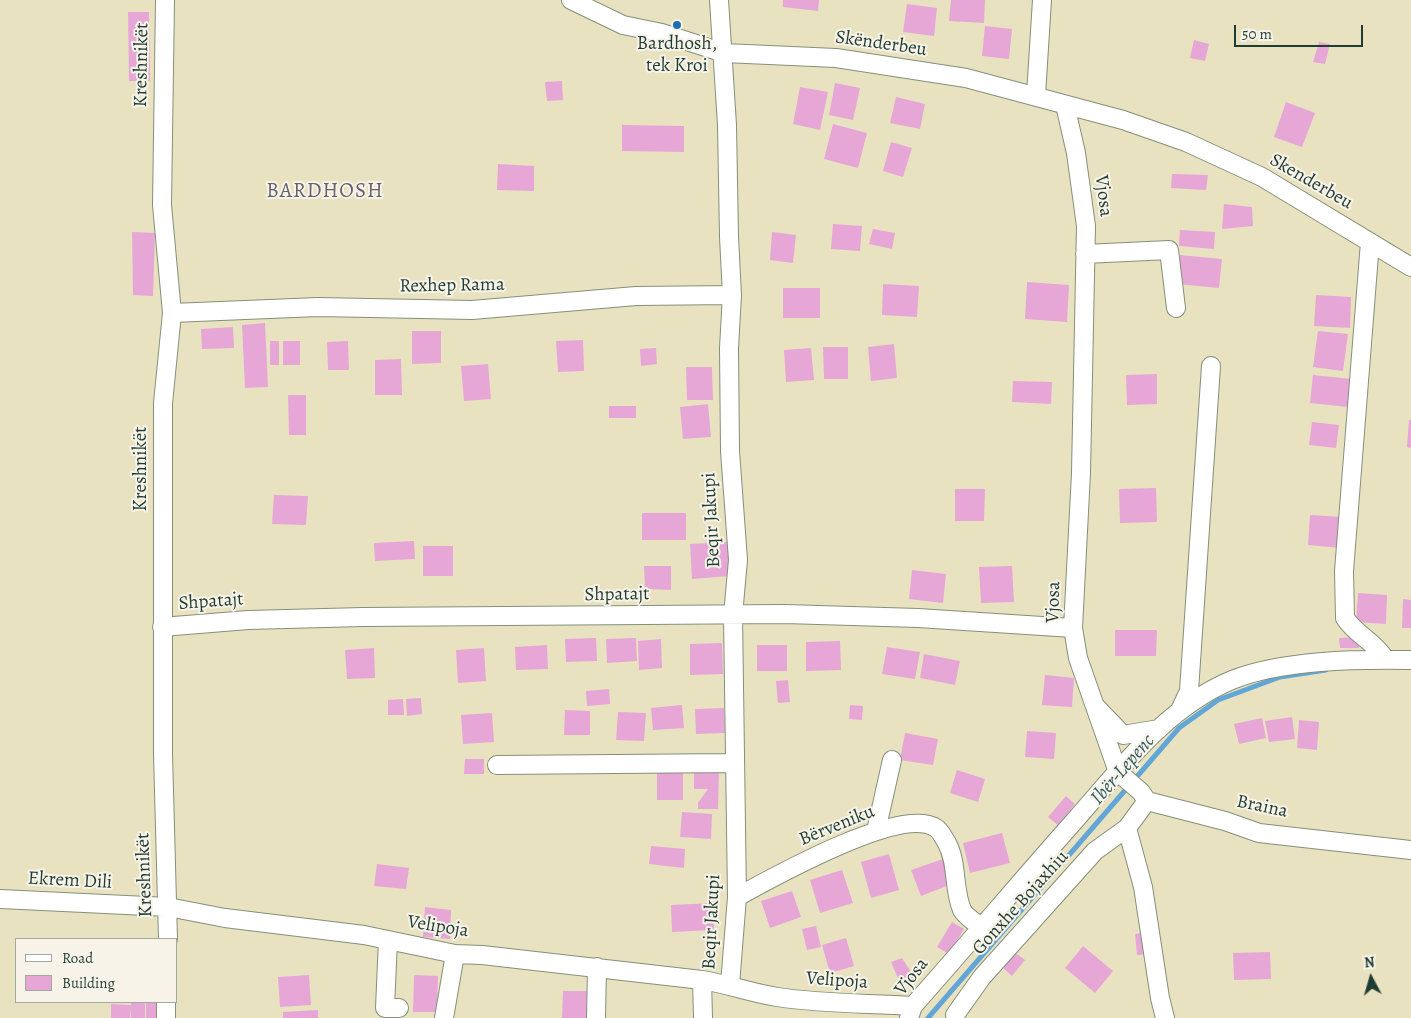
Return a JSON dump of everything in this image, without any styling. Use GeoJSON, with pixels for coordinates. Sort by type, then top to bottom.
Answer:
{"type":"FeatureCollection","features":[{"type":"Feature","properties":{"kind":"street"},"geometry":{"type":"LineString","coordinates":[[158,0],[165,0]]}},
{"type":"Feature","properties":{"kind":"street","name":"Kreshnikët"},"geometry":{"type":"LineString","coordinates":[[165,0],[162,205],[172,312],[163,403],[162,754],[168,938]]}},
{"type":"Feature","properties":{"kind":"street","name":"Skënderbeu"},"geometry":{"type":"LineString","coordinates":[[571,0],[624,25],[662,33],[724,53],[836,58],[966,78],[1057,100],[1065,105],[1123,120],[1186,142]]}},
{"type":"Feature","properties":{"kind":"street","name":"Beqir Jakupi"},"geometry":{"type":"LineString","coordinates":[[719,0],[724,53],[732,295],[729,348],[730,451],[738,560],[733,615],[736,896],[730,985]]}},
{"type":"Feature","properties":{"kind":"street"},"geometry":{"type":"LineString","coordinates":[[1036,95],[1042,0]]}},
{"type":"Feature","properties":{"kind":"street","name":"Vjosa"},"geometry":{"type":"LineString","coordinates":[[911,1012],[981,927],[1118,772],[1078,658],[1073,628],[1081,473],[1085,217],[1076,153],[1065,105]]}},
{"type":"Feature","properties":{"kind":"street","name":"Skenderbeu"},"geometry":{"type":"LineString","coordinates":[[1186,142],[1262,177],[1411,267]]}},
{"type":"Feature","properties":{"kind":"street"},"geometry":{"type":"LineString","coordinates":[[1370,242],[1344,572],[1345,618],[1361,636],[1378,646],[1385,659]]}},
{"type":"Feature","properties":{"kind":"street"},"geometry":{"type":"LineString","coordinates":[[1085,254],[1169,250],[1176,308]]}},
{"type":"Feature","properties":{"kind":"street","name":"Rexhep Rama"},"geometry":{"type":"LineString","coordinates":[[172,312],[318,307],[472,310],[636,296],[732,295]]}},
{"type":"Feature","properties":{"kind":"street"},"geometry":{"type":"LineString","coordinates":[[1180,711],[1189,691],[1210,366]]}},
{"type":"Feature","properties":{"kind":"street","name":"Shpatajt"},"geometry":{"type":"LineString","coordinates":[[162,627],[258,619],[733,615],[918,618],[1073,628]]}},
{"type":"Feature","properties":{"kind":"street"},"geometry":{"type":"LineString","coordinates":[[1118,772],[1159,729],[1196,697],[1262,669],[1342,660],[1411,660]]}},
{"type":"Feature","properties":{"kind":"street"},"geometry":{"type":"LineString","coordinates":[[1093,703],[1123,735],[1159,729]]}},
{"type":"Feature","properties":{"kind":"street"},"geometry":{"type":"LineString","coordinates":[[876,831],[892,760]]}},
{"type":"Feature","properties":{"kind":"street"},"geometry":{"type":"LineString","coordinates":[[497,765],[734,763]]}},
{"type":"Feature","properties":{"kind":"street","name":"Braina"},"geometry":{"type":"LineString","coordinates":[[1118,772],[1144,796],[1259,833],[1411,850]]}},
{"type":"Feature","properties":{"kind":"street","name":"Gonxhe Bojaxhiu"},"geometry":{"type":"LineString","coordinates":[[955,1015],[982,977],[1095,851],[1127,828],[1144,796]]}},
{"type":"Feature","properties":{"kind":"street","name":"Bërveniku"},"geometry":{"type":"LineString","coordinates":[[736,896],[814,856],[876,831],[922,824],[936,827],[951,851],[962,911],[981,927]]}},
{"type":"Feature","properties":{"kind":"street"},"geometry":{"type":"LineString","coordinates":[[1127,828],[1143,887],[1160,998],[1165,1018]]}},
{"type":"Feature","properties":{"kind":"street","name":"Ekrem Dili"},"geometry":{"type":"LineString","coordinates":[[0,899],[168,907]]}},
{"type":"Feature","properties":{"kind":"street","name":"Velipoja"},"geometry":{"type":"LineString","coordinates":[[168,907],[388,940],[455,954],[598,967],[702,980],[730,985],[774,997],[911,1012]]}},
{"type":"Feature","properties":{"kind":"street"},"geometry":{"type":"LineString","coordinates":[[388,940],[385,1008],[399,1008]]}},
{"type":"Feature","properties":{"kind":"street"},"geometry":{"type":"LineString","coordinates":[[444,1018],[455,954]]}},
{"type":"Feature","properties":{"kind":"street"},"geometry":{"type":"LineString","coordinates":[[596,1018],[598,967]]}},
{"type":"Feature","properties":{"kind":"street"},"geometry":{"type":"LineString","coordinates":[[702,980],[703,1018]]}},
{"type":"Feature","properties":{"kind":"street"},"geometry":{"type":"LineString","coordinates":[[166,1003],[166,1018]]}},
{"type":"Feature","properties":{"kind":"building"},"geometry":{"type":"Polygon","coordinates":[[[783,0],[819,0],[818,11],[783,7],[783,0]]]}},
{"type":"Feature","properties":{"kind":"building"},"geometry":{"type":"Polygon","coordinates":[[[951,0],[985,0],[984,23],[949,21],[951,0]]]}},
{"type":"Feature","properties":{"kind":"building"},"geometry":{"type":"Polygon","coordinates":[[[907,4],[937,8],[934,36],[903,32],[907,4]]]}},
{"type":"Feature","properties":{"kind":"building"},"geometry":{"type":"Polygon","coordinates":[[[128,12],[149,12],[150,81],[129,81],[128,12]]]}},
{"type":"Feature","properties":{"kind":"building"},"geometry":{"type":"Polygon","coordinates":[[[985,26],[1012,29],[1009,59],[982,56],[985,26]]]}},
{"type":"Feature","properties":{"kind":"building"},"geometry":{"type":"Polygon","coordinates":[[[1194,40],[1209,44],[1205,61],[1190,58],[1194,40]]]}},
{"type":"Feature","properties":{"kind":"building"},"geometry":{"type":"Polygon","coordinates":[[[1319,42],[1330,44],[1325,64],[1313,62],[1319,42]]]}},
{"type":"Feature","properties":{"kind":"building"},"geometry":{"type":"Polygon","coordinates":[[[562,81],[563,100],[547,101],[545,82],[562,81]]]}},
{"type":"Feature","properties":{"kind":"building"},"geometry":{"type":"Polygon","coordinates":[[[835,83],[860,88],[853,120],[829,115],[835,83]]]}},
{"type":"Feature","properties":{"kind":"building"},"geometry":{"type":"Polygon","coordinates":[[[800,87],[828,92],[820,130],[793,124],[800,87]]]}},
{"type":"Feature","properties":{"kind":"building"},"geometry":{"type":"Polygon","coordinates":[[[896,97],[925,104],[920,129],[890,123],[896,97]]]}},
{"type":"Feature","properties":{"kind":"building"},"geometry":{"type":"Polygon","coordinates":[[[1286,102],[1315,113],[1302,147],[1274,137],[1286,102]]]}},
{"type":"Feature","properties":{"kind":"building"},"geometry":{"type":"Polygon","coordinates":[[[833,124],[867,133],[858,168],[824,159],[833,124]]]}},
{"type":"Feature","properties":{"kind":"building"},"geometry":{"type":"Polygon","coordinates":[[[622,125],[684,126],[684,152],[622,151],[622,125]]]}},
{"type":"Feature","properties":{"kind":"building"},"geometry":{"type":"Polygon","coordinates":[[[891,142],[912,148],[903,177],[883,171],[891,142]]]}},
{"type":"Feature","properties":{"kind":"building"},"geometry":{"type":"Polygon","coordinates":[[[498,164],[534,166],[534,191],[497,190],[498,164]]]}},
{"type":"Feature","properties":{"kind":"building"},"geometry":{"type":"Polygon","coordinates":[[[1172,174],[1208,175],[1206,190],[1171,188],[1172,174]]]}},
{"type":"Feature","properties":{"kind":"building"},"geometry":{"type":"Polygon","coordinates":[[[1224,204],[1252,207],[1253,226],[1222,229],[1224,204]]]}},
{"type":"Feature","properties":{"kind":"building"},"geometry":{"type":"Polygon","coordinates":[[[833,224],[862,226],[860,251],[831,249],[833,224]]]}},
{"type":"Feature","properties":{"kind":"building"},"geometry":{"type":"Polygon","coordinates":[[[873,229],[895,233],[892,249],[869,244],[873,229]]]}},
{"type":"Feature","properties":{"kind":"building"},"geometry":{"type":"Polygon","coordinates":[[[1180,230],[1215,232],[1214,249],[1179,246],[1180,230]]]}},
{"type":"Feature","properties":{"kind":"building"},"geometry":{"type":"Polygon","coordinates":[[[132,232],[155,233],[153,296],[133,295],[132,232]]]}},
{"type":"Feature","properties":{"kind":"building"},"geometry":{"type":"Polygon","coordinates":[[[772,232],[796,235],[793,263],[770,260],[772,232]]]}},
{"type":"Feature","properties":{"kind":"building"},"geometry":{"type":"Polygon","coordinates":[[[1180,255],[1222,259],[1219,288],[1177,284],[1180,255]]]}},
{"type":"Feature","properties":{"kind":"building"},"geometry":{"type":"Polygon","coordinates":[[[1027,282],[1069,285],[1067,322],[1025,319],[1027,282]]]}},
{"type":"Feature","properties":{"kind":"building"},"geometry":{"type":"Polygon","coordinates":[[[883,284],[919,286],[917,317],[882,315],[883,284]]]}},
{"type":"Feature","properties":{"kind":"building"},"geometry":{"type":"Polygon","coordinates":[[[783,288],[820,288],[820,318],[783,318],[783,288]]]}},
{"type":"Feature","properties":{"kind":"building"},"geometry":{"type":"Polygon","coordinates":[[[1316,295],[1351,297],[1350,328],[1314,326],[1316,295]]]}},
{"type":"Feature","properties":{"kind":"building"},"geometry":{"type":"Polygon","coordinates":[[[265,323],[268,387],[245,388],[242,325],[265,323]]]}},
{"type":"Feature","properties":{"kind":"building"},"geometry":{"type":"Polygon","coordinates":[[[233,327],[234,348],[202,349],[201,329],[233,327]]]}},
{"type":"Feature","properties":{"kind":"building"},"geometry":{"type":"Polygon","coordinates":[[[412,331],[441,331],[441,363],[412,364],[412,331]]]}},
{"type":"Feature","properties":{"kind":"building"},"geometry":{"type":"Polygon","coordinates":[[[1318,331],[1348,334],[1343,371],[1313,367],[1318,331]]]}},
{"type":"Feature","properties":{"kind":"building"},"geometry":{"type":"Polygon","coordinates":[[[583,340],[584,371],[558,372],[556,341],[583,340]]]}},
{"type":"Feature","properties":{"kind":"building"},"geometry":{"type":"Polygon","coordinates":[[[270,341],[279,341],[279,365],[270,365],[270,341]]]}},
{"type":"Feature","properties":{"kind":"building"},"geometry":{"type":"Polygon","coordinates":[[[283,341],[300,341],[300,365],[283,365],[283,341]]]}},
{"type":"Feature","properties":{"kind":"building"},"geometry":{"type":"Polygon","coordinates":[[[348,341],[349,370],[328,370],[327,342],[348,341]]]}},
{"type":"Feature","properties":{"kind":"building"},"geometry":{"type":"Polygon","coordinates":[[[894,344],[897,378],[871,381],[868,347],[894,344]]]}},
{"type":"Feature","properties":{"kind":"building"},"geometry":{"type":"Polygon","coordinates":[[[823,347],[848,347],[848,379],[824,379],[823,347]]]}},
{"type":"Feature","properties":{"kind":"building"},"geometry":{"type":"Polygon","coordinates":[[[656,348],[657,364],[641,366],[640,349],[656,348]]]}},
{"type":"Feature","properties":{"kind":"building"},"geometry":{"type":"Polygon","coordinates":[[[811,348],[814,380],[786,382],[784,350],[811,348]]]}},
{"type":"Feature","properties":{"kind":"building"},"geometry":{"type":"Polygon","coordinates":[[[401,359],[402,395],[375,395],[375,360],[401,359]]]}},
{"type":"Feature","properties":{"kind":"building"},"geometry":{"type":"Polygon","coordinates":[[[488,364],[491,399],[464,401],[461,366],[488,364]]]}},
{"type":"Feature","properties":{"kind":"building"},"geometry":{"type":"Polygon","coordinates":[[[686,367],[712,367],[713,400],[687,400],[686,367]]]}},
{"type":"Feature","properties":{"kind":"building"},"geometry":{"type":"Polygon","coordinates":[[[1157,374],[1157,404],[1127,405],[1126,375],[1157,374]]]}},
{"type":"Feature","properties":{"kind":"building"},"geometry":{"type":"Polygon","coordinates":[[[1313,375],[1351,379],[1348,407],[1310,403],[1313,375]]]}},
{"type":"Feature","properties":{"kind":"building"},"geometry":{"type":"Polygon","coordinates":[[[1013,381],[1052,382],[1051,404],[1012,402],[1013,381]]]}},
{"type":"Feature","properties":{"kind":"building"},"geometry":{"type":"Polygon","coordinates":[[[288,395],[306,395],[306,435],[289,435],[288,395]]]}},
{"type":"Feature","properties":{"kind":"building"},"geometry":{"type":"Polygon","coordinates":[[[708,404],[711,437],[683,439],[680,407],[708,404]]]}},
{"type":"Feature","properties":{"kind":"building"},"geometry":{"type":"Polygon","coordinates":[[[609,406],[636,406],[636,418],[609,418],[609,406]]]}},
{"type":"Feature","properties":{"kind":"building"},"geometry":{"type":"Polygon","coordinates":[[[1409,420],[1411,420],[1411,448],[1407,447],[1409,420]]]}},
{"type":"Feature","properties":{"kind":"building"},"geometry":{"type":"Polygon","coordinates":[[[1312,422],[1339,425],[1336,448],[1309,445],[1312,422]]]}},
{"type":"Feature","properties":{"kind":"building"},"geometry":{"type":"Polygon","coordinates":[[[1156,488],[1157,522],[1120,523],[1119,489],[1156,488]]]}},
{"type":"Feature","properties":{"kind":"building"},"geometry":{"type":"Polygon","coordinates":[[[955,489],[985,489],[984,521],[955,521],[955,489]]]}},
{"type":"Feature","properties":{"kind":"building"},"geometry":{"type":"Polygon","coordinates":[[[274,495],[308,496],[306,525],[272,524],[274,495]]]}},
{"type":"Feature","properties":{"kind":"building"},"geometry":{"type":"Polygon","coordinates":[[[642,513],[686,513],[686,540],[642,540],[642,513]]]}},
{"type":"Feature","properties":{"kind":"building"},"geometry":{"type":"Polygon","coordinates":[[[1310,515],[1343,517],[1341,548],[1308,545],[1310,515]]]}},
{"type":"Feature","properties":{"kind":"building"},"geometry":{"type":"Polygon","coordinates":[[[414,541],[415,559],[375,561],[374,543],[414,541]]]}},
{"type":"Feature","properties":{"kind":"building"},"geometry":{"type":"Polygon","coordinates":[[[728,542],[730,576],[692,579],[690,544],[728,542]]]}},
{"type":"Feature","properties":{"kind":"building"},"geometry":{"type":"Polygon","coordinates":[[[423,546],[453,546],[453,576],[423,576],[423,546]]]}},
{"type":"Feature","properties":{"kind":"building"},"geometry":{"type":"Polygon","coordinates":[[[644,566],[671,566],[671,590],[645,589],[644,566]]]}},
{"type":"Feature","properties":{"kind":"building"},"geometry":{"type":"Polygon","coordinates":[[[1012,566],[1014,602],[981,603],[979,567],[1012,566]]]}},
{"type":"Feature","properties":{"kind":"building"},"geometry":{"type":"Polygon","coordinates":[[[912,570],[946,574],[943,603],[909,599],[912,570]]]}},
{"type":"Feature","properties":{"kind":"building"},"geometry":{"type":"Polygon","coordinates":[[[1358,593],[1387,595],[1386,624],[1356,622],[1358,593]]]}},
{"type":"Feature","properties":{"kind":"building"},"geometry":{"type":"Polygon","coordinates":[[[1403,599],[1411,600],[1411,628],[1402,628],[1403,599]]]}},
{"type":"Feature","properties":{"kind":"building"},"geometry":{"type":"Polygon","coordinates":[[[1115,630],[1157,630],[1156,656],[1115,656],[1115,630]]]}},
{"type":"Feature","properties":{"kind":"building"},"geometry":{"type":"Polygon","coordinates":[[[1358,637],[1359,648],[1340,648],[1339,638],[1358,637]]]}},
{"type":"Feature","properties":{"kind":"building"},"geometry":{"type":"Polygon","coordinates":[[[596,638],[597,661],[566,662],[565,639],[596,638]]]}},
{"type":"Feature","properties":{"kind":"building"},"geometry":{"type":"Polygon","coordinates":[[[636,638],[637,661],[607,663],[606,639],[636,638]]]}},
{"type":"Feature","properties":{"kind":"building"},"geometry":{"type":"Polygon","coordinates":[[[661,639],[662,668],[639,670],[638,641],[661,639]]]}},
{"type":"Feature","properties":{"kind":"building"},"geometry":{"type":"Polygon","coordinates":[[[840,641],[841,670],[806,671],[806,642],[840,641]]]}},
{"type":"Feature","properties":{"kind":"building"},"geometry":{"type":"Polygon","coordinates":[[[722,643],[723,674],[690,675],[690,644],[722,643]]]}},
{"type":"Feature","properties":{"kind":"building"},"geometry":{"type":"Polygon","coordinates":[[[547,645],[548,669],[516,670],[515,647],[547,645]]]}},
{"type":"Feature","properties":{"kind":"building"},"geometry":{"type":"Polygon","coordinates":[[[757,645],[787,645],[787,671],[757,671],[757,645]]]}},
{"type":"Feature","properties":{"kind":"building"},"geometry":{"type":"Polygon","coordinates":[[[887,647],[920,652],[915,679],[882,674],[887,647]]]}},
{"type":"Feature","properties":{"kind":"building"},"geometry":{"type":"Polygon","coordinates":[[[374,648],[375,678],[347,679],[345,650],[374,648]]]}},
{"type":"Feature","properties":{"kind":"building"},"geometry":{"type":"Polygon","coordinates":[[[484,648],[486,681],[458,683],[456,650],[484,648]]]}},
{"type":"Feature","properties":{"kind":"building"},"geometry":{"type":"Polygon","coordinates":[[[924,654],[960,661],[955,685],[920,678],[924,654]]]}},
{"type":"Feature","properties":{"kind":"building"},"geometry":{"type":"Polygon","coordinates":[[[1045,675],[1074,678],[1072,707],[1042,705],[1045,675]]]}},
{"type":"Feature","properties":{"kind":"building"},"geometry":{"type":"Polygon","coordinates":[[[788,680],[790,702],[778,703],[776,681],[788,680]]]}},
{"type":"Feature","properties":{"kind":"building"},"geometry":{"type":"Polygon","coordinates":[[[609,689],[610,704],[587,706],[586,691],[609,689]]]}},
{"type":"Feature","properties":{"kind":"building"},"geometry":{"type":"Polygon","coordinates":[[[421,698],[422,714],[407,716],[406,699],[421,698]]]}},
{"type":"Feature","properties":{"kind":"building"},"geometry":{"type":"Polygon","coordinates":[[[403,699],[404,715],[388,715],[388,700],[403,699]]]}},
{"type":"Feature","properties":{"kind":"building"},"geometry":{"type":"Polygon","coordinates":[[[682,705],[684,728],[653,730],[651,708],[682,705]]]}},
{"type":"Feature","properties":{"kind":"building"},"geometry":{"type":"Polygon","coordinates":[[[850,705],[863,706],[862,720],[849,719],[850,705]]]}},
{"type":"Feature","properties":{"kind":"building"},"geometry":{"type":"Polygon","coordinates":[[[724,708],[725,733],[696,734],[695,709],[724,708]]]}},
{"type":"Feature","properties":{"kind":"building"},"geometry":{"type":"Polygon","coordinates":[[[565,710],[590,711],[590,735],[564,735],[565,710]]]}},
{"type":"Feature","properties":{"kind":"building"},"geometry":{"type":"Polygon","coordinates":[[[618,712],[646,713],[644,741],[616,740],[618,712]]]}},
{"type":"Feature","properties":{"kind":"building"},"geometry":{"type":"Polygon","coordinates":[[[492,713],[494,742],[463,744],[461,715],[492,713]]]}},
{"type":"Feature","properties":{"kind":"building"},"geometry":{"type":"Polygon","coordinates":[[[1292,717],[1295,739],[1269,742],[1265,721],[1292,717]]]}},
{"type":"Feature","properties":{"kind":"building"},"geometry":{"type":"Polygon","coordinates":[[[1262,718],[1266,738],[1239,744],[1234,724],[1262,718]]]}},
{"type":"Feature","properties":{"kind":"building"},"geometry":{"type":"Polygon","coordinates":[[[1299,720],[1319,722],[1317,750],[1297,748],[1299,720]]]}},
{"type":"Feature","properties":{"kind":"building"},"geometry":{"type":"Polygon","coordinates":[[[1027,731],[1056,733],[1054,759],[1025,757],[1027,731]]]}},
{"type":"Feature","properties":{"kind":"building"},"geometry":{"type":"Polygon","coordinates":[[[905,733],[938,739],[933,765],[900,760],[905,733]]]}},
{"type":"Feature","properties":{"kind":"building"},"geometry":{"type":"Polygon","coordinates":[[[465,759],[484,759],[484,774],[464,774],[465,759]]]}},
{"type":"Feature","properties":{"kind":"building"},"geometry":{"type":"Polygon","coordinates":[[[694,770],[719,770],[718,809],[698,809],[698,803],[708,789],[694,789],[694,770]]]}},
{"type":"Feature","properties":{"kind":"building"},"geometry":{"type":"Polygon","coordinates":[[[957,770],[985,779],[978,802],[950,793],[957,770]]]}},
{"type":"Feature","properties":{"kind":"building"},"geometry":{"type":"Polygon","coordinates":[[[657,771],[683,771],[683,800],[657,800],[657,771]]]}},
{"type":"Feature","properties":{"kind":"building"},"geometry":{"type":"Polygon","coordinates":[[[1066,796],[1075,804],[1058,825],[1048,817],[1066,796]]]}},
{"type":"Feature","properties":{"kind":"building"},"geometry":{"type":"Polygon","coordinates":[[[682,812],[712,814],[711,839],[680,837],[682,812]]]}},
{"type":"Feature","properties":{"kind":"building"},"geometry":{"type":"Polygon","coordinates":[[[1002,833],[1010,863],[970,873],[963,843],[1002,833]]]}},
{"type":"Feature","properties":{"kind":"building"},"geometry":{"type":"Polygon","coordinates":[[[651,846],[685,849],[684,868],[649,864],[651,846]]]}},
{"type":"Feature","properties":{"kind":"building"},"geometry":{"type":"Polygon","coordinates":[[[889,854],[899,890],[871,898],[861,862],[889,854]]]}},
{"type":"Feature","properties":{"kind":"building"},"geometry":{"type":"Polygon","coordinates":[[[943,859],[952,884],[921,896],[911,870],[943,859]]]}},
{"type":"Feature","properties":{"kind":"building"},"geometry":{"type":"Polygon","coordinates":[[[377,864],[409,868],[406,889],[374,886],[377,864]]]}},
{"type":"Feature","properties":{"kind":"building"},"geometry":{"type":"Polygon","coordinates":[[[842,870],[853,903],[820,913],[810,880],[842,870]]]}},
{"type":"Feature","properties":{"kind":"building"},"geometry":{"type":"Polygon","coordinates":[[[792,891],[801,917],[770,928],[761,901],[792,891]]]}},
{"type":"Feature","properties":{"kind":"building"},"geometry":{"type":"Polygon","coordinates":[[[713,903],[714,930],[672,932],[671,905],[713,903]]]}},
{"type":"Feature","properties":{"kind":"building"},"geometry":{"type":"Polygon","coordinates":[[[425,907],[451,910],[450,939],[423,937],[425,907]]]}},
{"type":"Feature","properties":{"kind":"building"},"geometry":{"type":"Polygon","coordinates":[[[952,922],[964,929],[949,954],[937,947],[952,922]]]}},
{"type":"Feature","properties":{"kind":"building"},"geometry":{"type":"Polygon","coordinates":[[[816,926],[821,947],[807,950],[802,929],[816,926]]]}},
{"type":"Feature","properties":{"kind":"building"},"geometry":{"type":"Polygon","coordinates":[[[1148,932],[1151,954],[1137,955],[1135,934],[1148,932]]]}},
{"type":"Feature","properties":{"kind":"building"},"geometry":{"type":"Polygon","coordinates":[[[846,938],[854,966],[830,973],[822,945],[846,938]]]}},
{"type":"Feature","properties":{"kind":"building"},"geometry":{"type":"Polygon","coordinates":[[[1083,946],[1113,971],[1095,993],[1065,968],[1083,946]]]}},
{"type":"Feature","properties":{"kind":"building"},"geometry":{"type":"Polygon","coordinates":[[[1014,952],[1025,960],[1012,976],[1002,967],[1014,952]]]}},
{"type":"Feature","properties":{"kind":"building"},"geometry":{"type":"Polygon","coordinates":[[[1270,952],[1271,979],[1234,980],[1233,953],[1270,952]]]}},
{"type":"Feature","properties":{"kind":"building"},"geometry":{"type":"Polygon","coordinates":[[[902,958],[915,978],[901,985],[891,962],[902,958]]]}},
{"type":"Feature","properties":{"kind":"building"},"geometry":{"type":"Polygon","coordinates":[[[309,975],[311,1005],[280,1007],[278,977],[309,975]]]}},
{"type":"Feature","properties":{"kind":"building"},"geometry":{"type":"Polygon","coordinates":[[[414,975],[438,976],[437,1012],[413,1012],[414,975]]]}},
{"type":"Feature","properties":{"kind":"building"},"geometry":{"type":"Polygon","coordinates":[[[563,991],[588,991],[588,1018],[562,1018],[563,991]]]}},
{"type":"Feature","properties":{"kind":"building"},"geometry":{"type":"Polygon","coordinates":[[[131,1003],[145,1003],[145,1018],[131,1018],[130,1008],[130,1018],[111,1018],[111,1004],[131,1005],[131,1003]]]}},
{"type":"Feature","properties":{"kind":"building"},"geometry":{"type":"Polygon","coordinates":[[[146,1003],[160,1003],[160,1018],[146,1018],[146,1003]]]}},
{"type":"Feature","properties":{"kind":"building"},"geometry":{"type":"Polygon","coordinates":[[[318,1010],[318,1018],[283,1018],[283,1012],[318,1010]]]}},
{"type":"Feature","properties":{"kind":"waterway","name":"Ibër-Lepenc"},"geometry":{"type":"LineString","coordinates":[[928,1018],[1179,728],[1218,700],[1280,677],[1326,670]]}},
{"type":"Feature","properties":{"kind":"place","name":"Bardhosh, tek Kroi"},"geometry":{"type":"Point","coordinates":[677,25]}},
{"type":"Feature","properties":{"kind":"district","name":"BARDHOSH"},"geometry":{"type":"Point","coordinates":[325,192]}}]}
